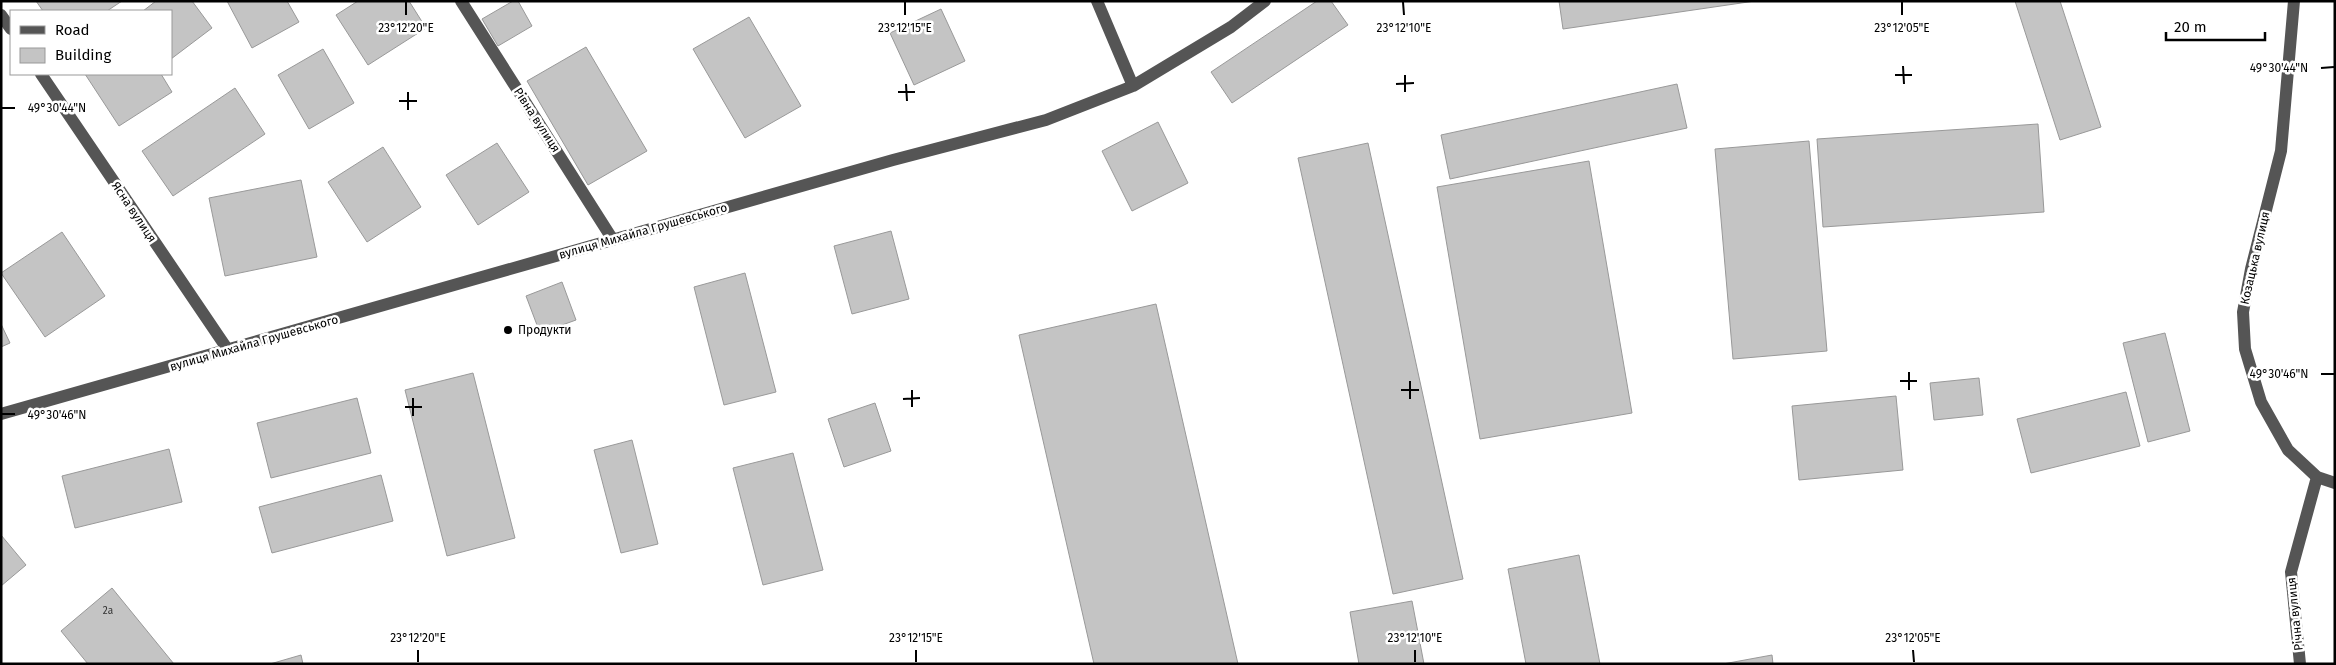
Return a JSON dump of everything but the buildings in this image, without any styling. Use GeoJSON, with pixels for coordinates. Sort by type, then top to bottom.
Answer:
{"type":"FeatureCollection","features":[{"type":"Feature","properties":{"kind":"street","name":"Рівна вулиця"},"geometry":{"type":"LineString","coordinates":[[461,1],[613,240]]}},
{"type":"Feature","properties":{"kind":"street"},"geometry":{"type":"LineString","coordinates":[[1097,1],[1133,86]]}},
{"type":"Feature","properties":{"kind":"street","name":"вулиця Михайла Грушевського"},"geometry":{"type":"LineString","coordinates":[[1,414],[893,160],[1046,120],[1133,86],[1232,27],[1265,1]]}},
{"type":"Feature","properties":{"kind":"street","name":"Козацька вулиця"},"geometry":{"type":"LineString","coordinates":[[2294,1],[2280,151],[2251,269],[2243,312],[2244,340],[2261,402],[2288,450],[2317,477],[2335,483]]}},
{"type":"Feature","properties":{"kind":"street"},"geometry":{"type":"LineString","coordinates":[[1,14],[10,28]]}},
{"type":"Feature","properties":{"kind":"street","name":"Ясна вулиця"},"geometry":{"type":"LineString","coordinates":[[42,75],[228,350]]}},
{"type":"Feature","properties":{"kind":"street","name":"Річна вулиця"},"geometry":{"type":"LineString","coordinates":[[2300,664],[2291,572],[2317,477]]}},
{"type":"Feature","properties":{"kind":"place","name":"Продукти"},"geometry":{"type":"Point","coordinates":[508,330]}}]}
